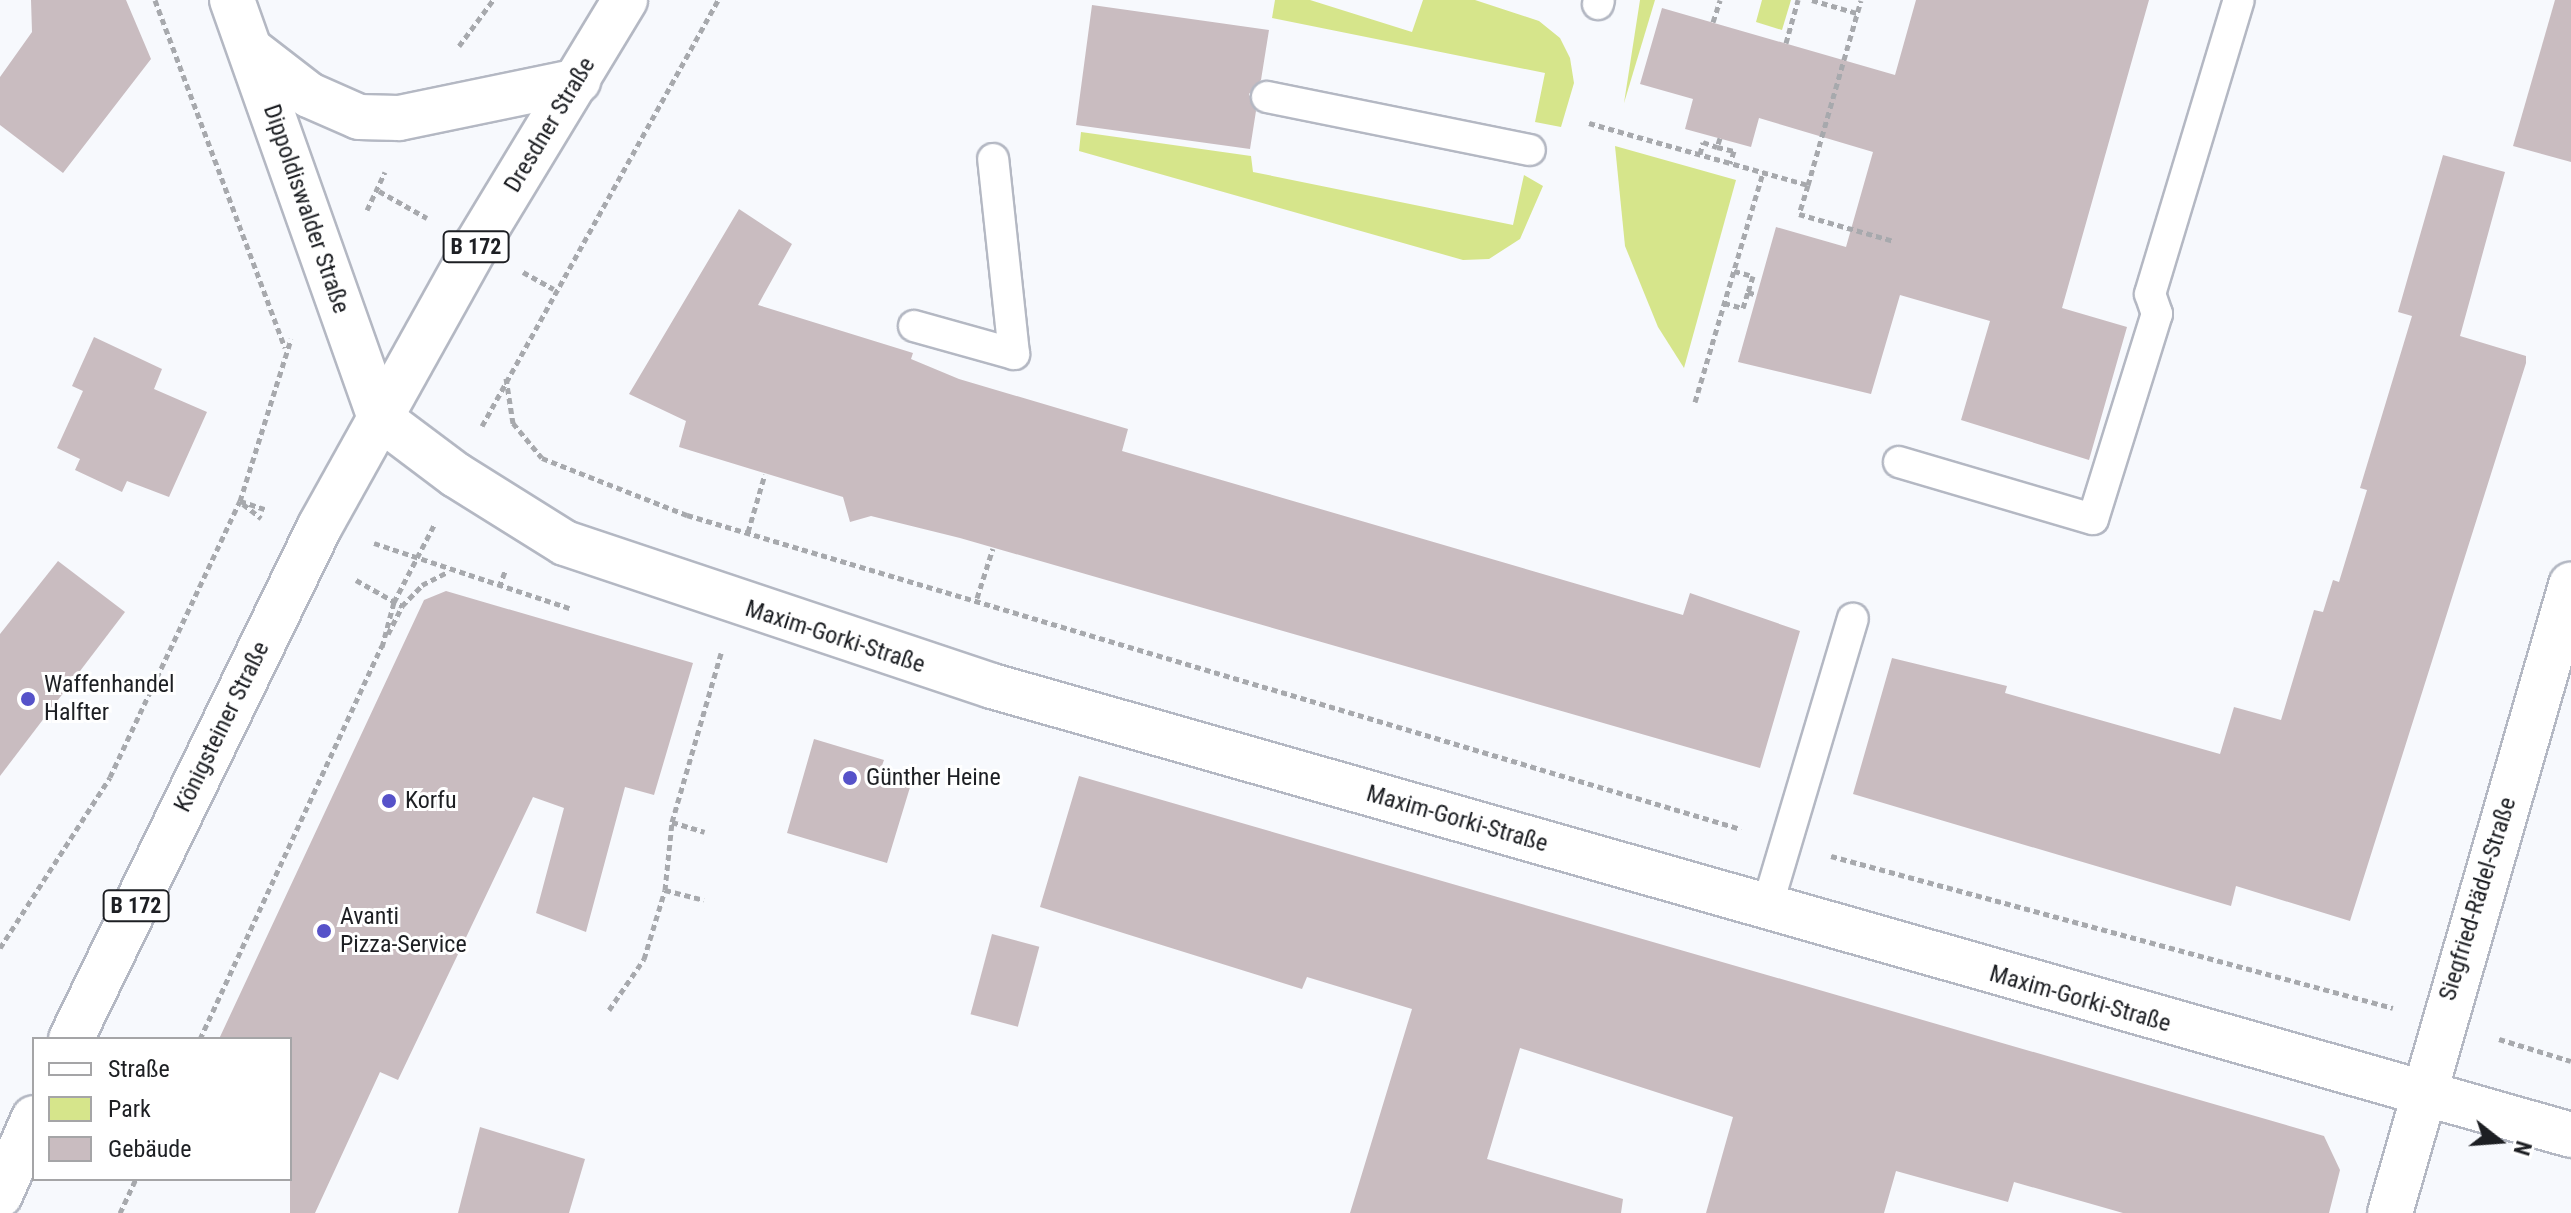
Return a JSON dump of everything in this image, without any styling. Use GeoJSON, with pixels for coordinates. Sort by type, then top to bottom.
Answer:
{"type":"FeatureCollection","features":[{"type":"Feature","properties":{"kind":"main road","name":"Dippoldiswalder Straße"},"geometry":{"type":"LineString","coordinates":[[232,0],[380,418]]}},
{"type":"Feature","properties":{"kind":"main road","name":"Dresdner Straße"},"geometry":{"type":"LineString","coordinates":[[380,418],[625,0]]}},
{"type":"Feature","properties":{"kind":"main road"},"geometry":{"type":"LineString","coordinates":[[252,51],[309,95],[359,117],[399,118],[578,81]]}},
{"type":"Feature","properties":{"kind":"main road","name":"Maxim-Gorki-Straße"},"geometry":{"type":"LineString","coordinates":[[380,418],[456,475],[565,543],[683,588],[963,678],[1766,910],[2571,1135]]}},
{"type":"Feature","properties":{"kind":"main road","name":"Königsteiner Straße"},"geometry":{"type":"LineString","coordinates":[[72,1037],[306,552],[380,418]]}},
{"type":"Feature","properties":{"kind":"main road","name":"Siegfried-Rädel-Straße"},"geometry":{"type":"LineString","coordinates":[[2390,1213],[2442,1021],[2571,585]]}},
{"type":"Feature","properties":{"kind":"main road"},"geometry":{"type":"LineString","coordinates":[[0,1195],[32,1123]]}},
{"type":"Feature","properties":{"kind":"lane"},"geometry":{"type":"LineString","coordinates":[[1899,462],[2093,519],[2157,314],[2150,294],[2239,0]]}},
{"type":"Feature","properties":{"kind":"lane"},"geometry":{"type":"LineString","coordinates":[[1267,97],[1530,150]]}},
{"type":"Feature","properties":{"kind":"lane"},"geometry":{"type":"LineString","coordinates":[[914,326],[1014,354],[993,159]]}},
{"type":"Feature","properties":{"kind":"lane"},"geometry":{"type":"LineString","coordinates":[[1766,910],[1853,619]]}},
{"type":"Feature","properties":{"kind":"path"},"geometry":{"type":"LineString","coordinates":[[0,948],[110,777],[240,501],[285,349],[155,0]]}},
{"type":"Feature","properties":{"kind":"path"},"geometry":{"type":"LineString","coordinates":[[454,50],[493,0]]}},
{"type":"Feature","properties":{"kind":"path"},"geometry":{"type":"LineString","coordinates":[[718,0],[506,378],[513,423],[542,458],[748,532],[977,598],[1785,843],[2442,1021],[2571,1061]]}},
{"type":"Feature","properties":{"kind":"path"},"geometry":{"type":"LineString","coordinates":[[1713,22],[1720,0]]}},
{"type":"Feature","properties":{"kind":"path"},"geometry":{"type":"LineString","coordinates":[[1786,43],[1798,0]]}},
{"type":"Feature","properties":{"kind":"path"},"geometry":{"type":"LineString","coordinates":[[1812,0],[1857,13]]}},
{"type":"Feature","properties":{"kind":"path"},"geometry":{"type":"LineString","coordinates":[[1861,0],[1799,214],[1894,241]]}},
{"type":"Feature","properties":{"kind":"path"},"geometry":{"type":"LineString","coordinates":[[1589,123],[1808,185]]}},
{"type":"Feature","properties":{"kind":"path"},"geometry":{"type":"LineString","coordinates":[[1717,147],[1720,138]]}},
{"type":"Feature","properties":{"kind":"path"},"geometry":{"type":"LineString","coordinates":[[1700,154],[1703,142],[1734,151],[1730,163]]}},
{"type":"Feature","properties":{"kind":"path"},"geometry":{"type":"LineString","coordinates":[[1695,402],[1763,172]]}},
{"type":"Feature","properties":{"kind":"path"},"geometry":{"type":"LineString","coordinates":[[1724,303],[1743,308],[1753,276],[1734,271]]}},
{"type":"Feature","properties":{"kind":"path"},"geometry":{"type":"LineString","coordinates":[[1748,292],[1757,295]]}},
{"type":"Feature","properties":{"kind":"path"},"geometry":{"type":"LineString","coordinates":[[748,532],[765,474]]}},
{"type":"Feature","properties":{"kind":"path"},"geometry":{"type":"LineString","coordinates":[[977,598],[993,548]]}},
{"type":"Feature","properties":{"kind":"path"},"geometry":{"type":"LineString","coordinates":[[382,647],[394,602],[419,557],[449,571]]}},
{"type":"Feature","properties":{"kind":"path"},"geometry":{"type":"LineString","coordinates":[[201,1037],[402,606]]}},
{"type":"Feature","properties":{"kind":"path"},"geometry":{"type":"LineString","coordinates":[[609,1010],[644,959],[665,890],[672,822],[721,653]]}},
{"type":"Feature","properties":{"kind":"path"},"geometry":{"type":"LineString","coordinates":[[672,822],[705,832]]}},
{"type":"Feature","properties":{"kind":"path"},"geometry":{"type":"LineString","coordinates":[[665,890],[704,900]]}},
{"type":"Feature","properties":{"kind":"path"},"geometry":{"type":"LineString","coordinates":[[120,1213],[135,1181]]}},
{"type":"Feature","properties":{"kind":"green space"},"geometry":{"type":"Polygon","coordinates":[[[1275,0],[1310,0],[1412,32],[1423,0],[1475,0],[1539,21],[1560,38],[1570,58],[1574,83],[1561,127],[1535,122],[1545,73],[1272,18],[1275,0]]]}},
{"type":"Feature","properties":{"kind":"green space"},"geometry":{"type":"Polygon","coordinates":[[[1640,0],[1655,0],[1624,103],[1640,0]]]}},
{"type":"Feature","properties":{"kind":"green space"},"geometry":{"type":"Polygon","coordinates":[[[1762,0],[1791,0],[1782,30],[1756,22],[1762,0]]]}},
{"type":"Feature","properties":{"kind":"green space"},"geometry":{"type":"Polygon","coordinates":[[[1081,132],[1251,156],[1253,172],[1513,225],[1524,175],[1543,186],[1520,239],[1489,259],[1463,260],[1079,151],[1081,132]]]}},
{"type":"Feature","properties":{"kind":"green space"},"geometry":{"type":"Polygon","coordinates":[[[1615,146],[1736,180],[1684,368],[1658,327],[1625,246],[1615,146]]]}},
{"type":"Feature","properties":{"kind":"building"},"geometry":{"type":"Polygon","coordinates":[[[31,0],[126,0],[151,59],[63,173],[0,125],[0,77],[32,32],[31,0]]]}},
{"type":"Feature","properties":{"kind":"building"},"geometry":{"type":"Polygon","coordinates":[[[1916,0],[2149,0],[2062,308],[2127,327],[2089,460],[1961,420],[1990,321],[1900,295],[1871,394],[1738,362],[1776,227],[1846,247],[1873,152],[1759,118],[1751,147],[1685,129],[1693,99],[1640,84],[1662,8],[1895,75],[1916,0]]]}},
{"type":"Feature","properties":{"kind":"building"},"geometry":{"type":"Polygon","coordinates":[[[2555,0],[2571,0],[2571,162],[2513,146],[2555,0]]]}},
{"type":"Feature","properties":{"kind":"building"},"geometry":{"type":"Polygon","coordinates":[[[1092,5],[1269,30],[1261,80],[1249,94],[1256,111],[1250,149],[1076,125],[1092,5]]]}},
{"type":"Feature","properties":{"kind":"building"},"geometry":{"type":"Polygon","coordinates":[[[2443,155],[2505,172],[2460,336],[2526,356],[2526,363],[2350,921],[2236,886],[2231,906],[1853,794],[1892,658],[2007,686],[2005,693],[2220,754],[2234,707],[2281,720],[2314,610],[2323,612],[2333,580],[2339,582],[2367,490],[2360,488],[2412,316],[2398,312],[2443,155]]]}},
{"type":"Feature","properties":{"kind":"building"},"geometry":{"type":"Polygon","coordinates":[[[739,209],[792,244],[758,305],[913,353],[911,359],[959,379],[1128,429],[1122,451],[1683,615],[1690,593],[1800,631],[1760,768],[960,538],[871,516],[850,522],[843,497],[679,447],[686,421],[629,394],[739,209]]]}},
{"type":"Feature","properties":{"kind":"building"},"geometry":{"type":"Polygon","coordinates":[[[94,337],[162,369],[154,389],[207,412],[169,497],[127,481],[122,492],[75,470],[80,459],[57,448],[83,391],[72,386],[94,337]]]}},
{"type":"Feature","properties":{"kind":"building"},"geometry":{"type":"Polygon","coordinates":[[[58,561],[125,612],[0,776],[0,634],[58,561]]]}},
{"type":"Feature","properties":{"kind":"building"},"geometry":{"type":"Polygon","coordinates":[[[446,591],[693,663],[654,795],[625,787],[586,932],[536,913],[564,808],[533,797],[398,1080],[380,1072],[315,1213],[290,1213],[292,1037],[220,1037],[424,600],[446,591]]]}},
{"type":"Feature","properties":{"kind":"building"},"geometry":{"type":"Polygon","coordinates":[[[814,739],[884,760],[879,774],[911,784],[887,863],[787,833],[814,739]]]}},
{"type":"Feature","properties":{"kind":"building"},"geometry":{"type":"Polygon","coordinates":[[[1079,776],[2324,1136],[2340,1170],[2329,1213],[2123,1213],[2014,1182],[2008,1202],[1896,1171],[1884,1213],[1706,1213],[1733,1117],[1520,1048],[1487,1159],[1623,1199],[1621,1213],[1350,1213],[1412,1009],[1307,977],[1302,989],[1040,907],[1079,776]]]}},
{"type":"Feature","properties":{"kind":"building"},"geometry":{"type":"Polygon","coordinates":[[[992,934],[1039,947],[1018,1027],[971,1014],[992,934]]]}},
{"type":"Feature","properties":{"kind":"building"},"geometry":{"type":"Polygon","coordinates":[[[480,1127],[585,1159],[569,1213],[458,1213],[480,1127]]]}},
{"type":"Feature","properties":{"kind":"place","name":"Waffenhandel Halfter"},"geometry":{"type":"Point","coordinates":[28,699]}},
{"type":"Feature","properties":{"kind":"place","name":"Günther Heine"},"geometry":{"type":"Point","coordinates":[850,778]}},
{"type":"Feature","properties":{"kind":"place","name":"Korfu"},"geometry":{"type":"Point","coordinates":[389,801]}},
{"type":"Feature","properties":{"kind":"place","name":"Avanti Pizza-Service"},"geometry":{"type":"Point","coordinates":[324,931]}}]}
